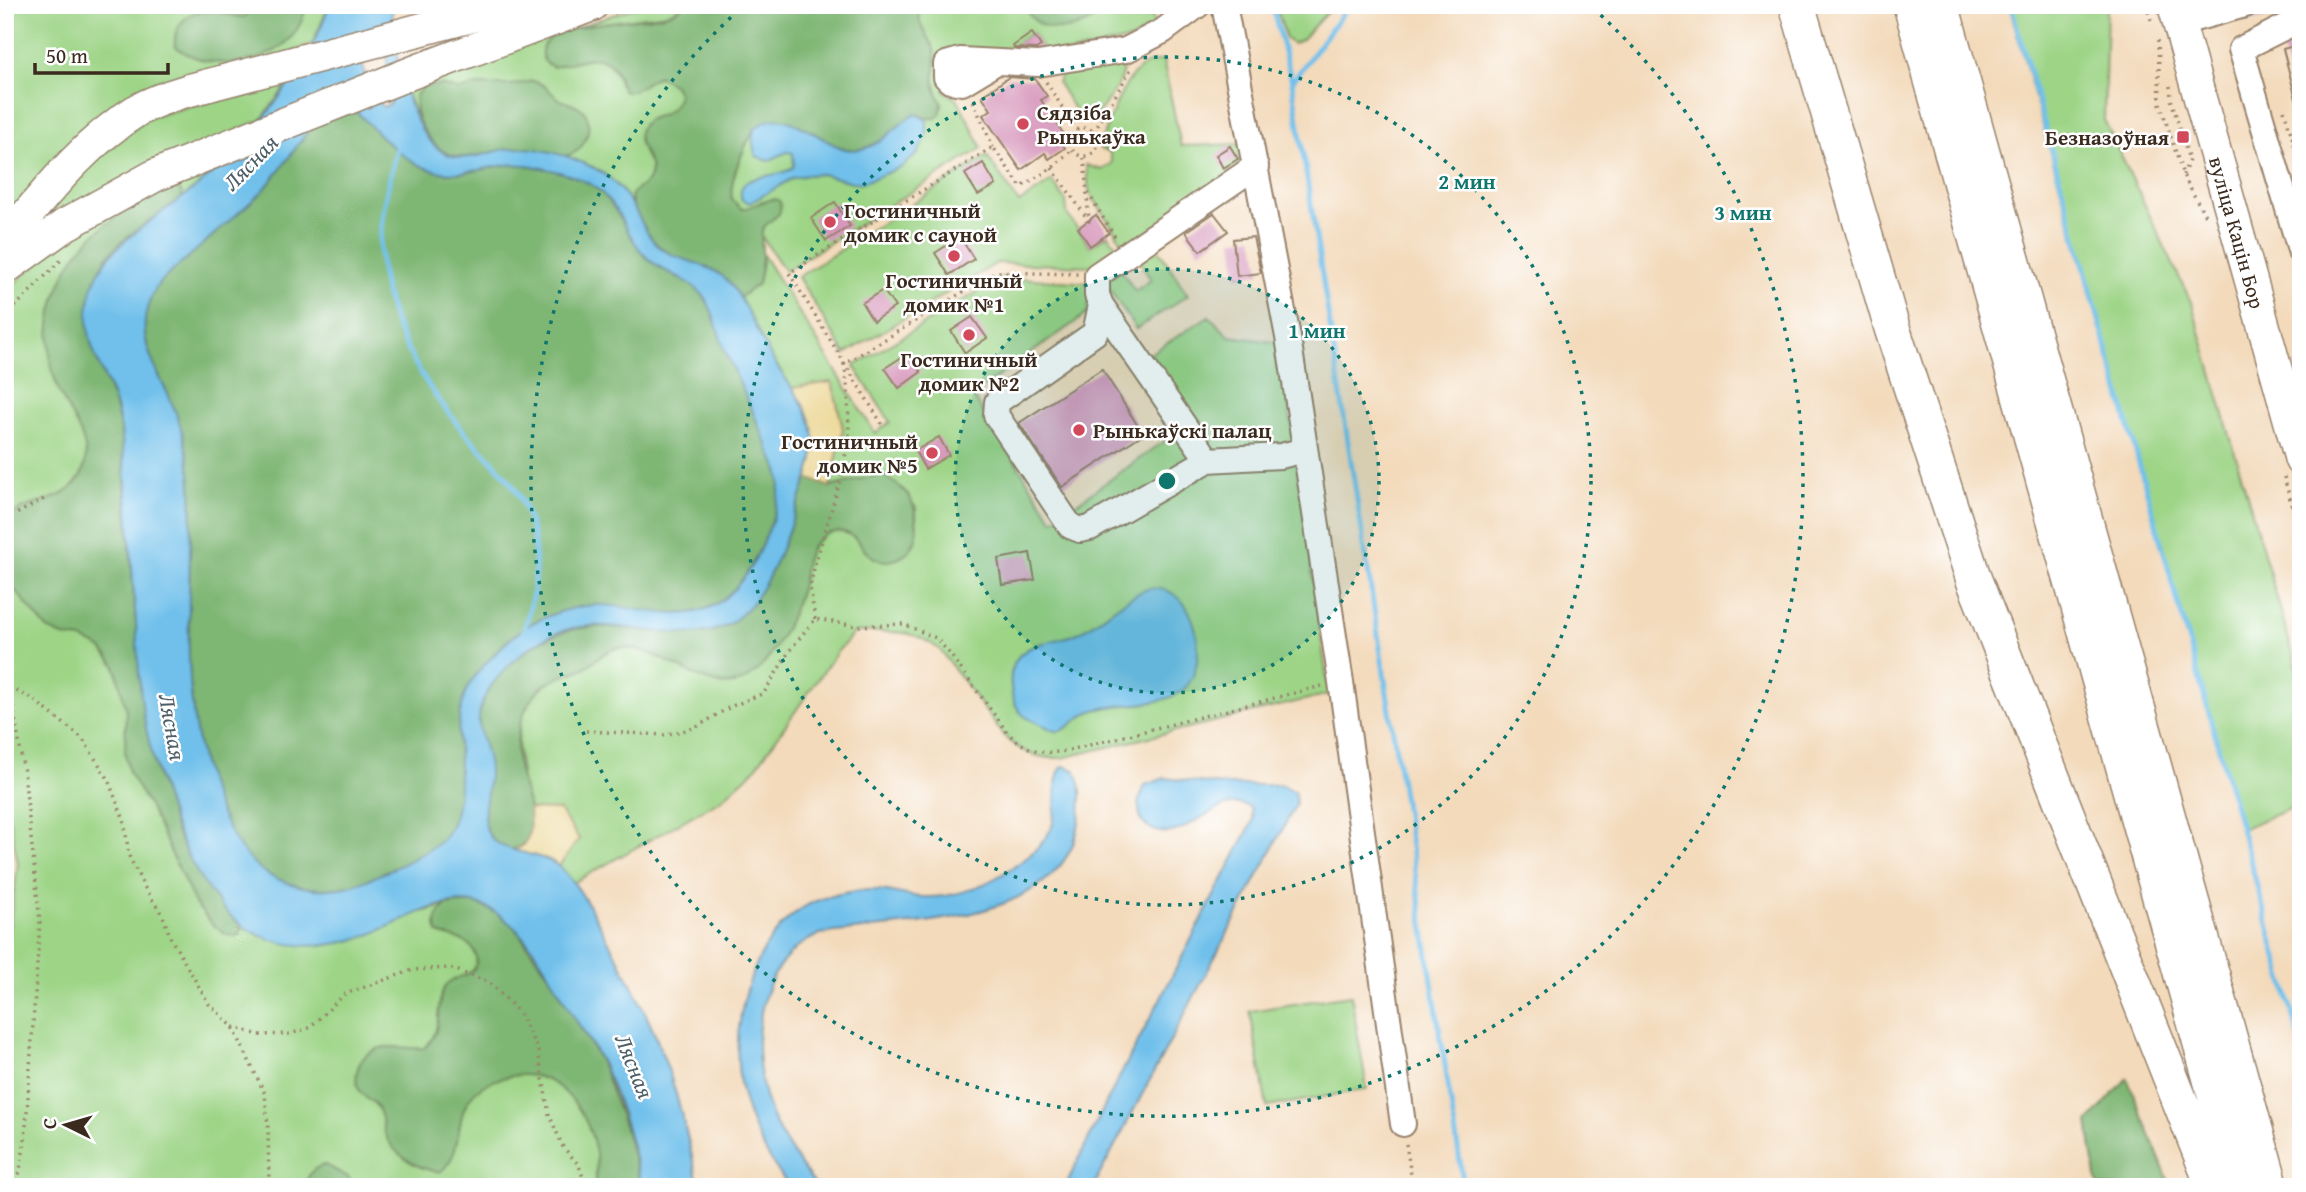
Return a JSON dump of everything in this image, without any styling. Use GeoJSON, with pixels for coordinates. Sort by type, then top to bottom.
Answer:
{"type":"FeatureCollection","features":[{"type":"Feature","properties":{"kind":"highway"},"geometry":{"type":"LineString","coordinates":[[1797,5],[1892,328],[1974,580],[2214,1187]]}},
{"type":"Feature","properties":{"kind":"highway"},"geometry":{"type":"LineString","coordinates":[[1911,5],[2241,1187]]}},
{"type":"Feature","properties":{"kind":"highway"},"geometry":{"type":"LineString","coordinates":[[1941,5],[2271,1187]]}},
{"type":"Feature","properties":{"kind":"main road"},"geometry":{"type":"LineString","coordinates":[[5,241],[69,168],[107,132],[137,111],[186,90],[505,18],[593,5]]}},
{"type":"Feature","properties":{"kind":"main road","name":"вуліца Кацін Бор"},"geometry":{"type":"LineString","coordinates":[[2177,14],[2301,460]]}},
{"type":"Feature","properties":{"kind":"main road"},"geometry":{"type":"LineString","coordinates":[[5,268],[93,208],[193,159],[505,18]]}},
{"type":"Feature","properties":{"kind":"lane"},"geometry":{"type":"LineString","coordinates":[[967,81],[950,81],[946,77],[946,64],[960,60],[1038,64],[1126,50],[1163,31],[1198,5]]}},
{"type":"Feature","properties":{"kind":"lane"},"geometry":{"type":"LineString","coordinates":[[1224,5],[1288,337],[1341,682],[1403,1124]]}},
{"type":"Feature","properties":{"kind":"lane"},"geometry":{"type":"LineString","coordinates":[[2177,14],[2245,5]]}},
{"type":"Feature","properties":{"kind":"lane"},"geometry":{"type":"LineString","coordinates":[[2301,21],[2241,49],[2301,253]]}},
{"type":"Feature","properties":{"kind":"lane"},"geometry":{"type":"LineString","coordinates":[[1208,460],[1101,304],[1097,295],[1097,275],[1256,166]]}},
{"type":"Feature","properties":{"kind":"lane"},"geometry":{"type":"LineString","coordinates":[[1101,304],[1095,333],[997,402],[995,409],[996,415],[1070,526],[1080,530],[1090,528],[1208,460],[1281,456],[1304,450]]}},
{"type":"Feature","properties":{"kind":"path"},"geometry":{"type":"LineString","coordinates":[[1094,132],[1134,63]]}},
{"type":"Feature","properties":{"kind":"path"},"geometry":{"type":"LineString","coordinates":[[1038,64],[1042,75],[1077,130]]}},
{"type":"Feature","properties":{"kind":"path"},"geometry":{"type":"LineString","coordinates":[[967,81],[993,147],[1021,187],[1052,169],[1073,149]]}},
{"type":"Feature","properties":{"kind":"path"},"geometry":{"type":"LineString","coordinates":[[2284,110],[2301,167]]}},
{"type":"Feature","properties":{"kind":"path"},"geometry":{"type":"LineString","coordinates":[[1086,128],[1094,132],[1098,138],[1094,152],[1084,156],[1076,153],[1071,140],[1077,130],[1086,128]]}},
{"type":"Feature","properties":{"kind":"path"},"geometry":{"type":"LineString","coordinates":[[882,424],[789,273],[993,147]]}},
{"type":"Feature","properties":{"kind":"path"},"geometry":{"type":"LineString","coordinates":[[1052,169],[1089,221],[1084,156]]}},
{"type":"Feature","properties":{"kind":"path"},"geometry":{"type":"LineString","coordinates":[[1086,191],[1125,254]]}},
{"type":"Feature","properties":{"kind":"path"},"geometry":{"type":"LineString","coordinates":[[844,364],[996,272],[1097,275]]}},
{"type":"Feature","properties":{"kind":"path"},"geometry":{"type":"LineString","coordinates":[[586,731],[664,735],[695,728],[730,707],[764,692],[790,650],[815,619],[810,587],[842,475],[849,434],[849,391],[844,364]]}},
{"type":"Feature","properties":{"kind":"path"},"geometry":{"type":"LineString","coordinates":[[5,520],[44,499]]}},
{"type":"Feature","properties":{"kind":"path"},"geometry":{"type":"LineString","coordinates":[[815,619],[857,626],[903,624],[936,638],[1007,732],[1018,743],[1040,752],[1066,751],[1341,682]]}},
{"type":"Feature","properties":{"kind":"path"},"geometry":{"type":"LineString","coordinates":[[5,680],[10,688],[24,772],[40,921],[25,1141],[17,1187]]}},
{"type":"Feature","properties":{"kind":"path"},"geometry":{"type":"LineString","coordinates":[[10,688],[30,697],[82,737],[107,777],[124,820],[130,856],[143,885],[163,916],[171,939],[209,1004],[233,1027],[265,1094],[268,1187]]}},
{"type":"Feature","properties":{"kind":"path"},"geometry":{"type":"LineString","coordinates":[[233,1027],[259,1035],[290,1034],[309,1028],[345,994],[413,971],[450,968],[489,982],[519,1012],[538,1051],[550,1114],[563,1147],[579,1165],[586,1187]]}},
{"type":"Feature","properties":{"kind":"path"},"geometry":{"type":"LineString","coordinates":[[1403,1124],[1413,1187]]}},
{"type":"Feature","properties":{"kind":"shaded area"},"geometry":{"type":"Polygon","coordinates":[[[2242,5],[2301,5],[2301,95],[2296,97],[2283,49],[2299,45],[2289,11],[2246,23],[2242,5]]]}},
{"type":"Feature","properties":{"kind":"green space"},"geometry":{"type":"Polygon","coordinates":[[[5,5],[329,5],[313,43],[61,157],[5,216],[5,5]]]}},
{"type":"Feature","properties":{"kind":"green space"},"geometry":{"type":"Polygon","coordinates":[[[257,5],[307,5],[290,39],[278,49],[249,61],[233,63],[202,60],[175,46],[179,26],[188,16],[209,11],[244,17],[257,5]]]}},
{"type":"Feature","properties":{"kind":"green space"},"geometry":{"type":"Polygon","coordinates":[[[642,5],[685,5],[666,14],[590,25],[569,63],[593,58],[612,68],[619,84],[639,87],[656,77],[667,79],[676,88],[679,95],[673,107],[667,113],[654,118],[649,179],[635,193],[631,199],[632,204],[620,188],[593,167],[574,160],[539,150],[420,126],[404,86],[642,5]]]}},
{"type":"Feature","properties":{"kind":"green space"},"geometry":{"type":"Polygon","coordinates":[[[685,5],[919,5],[921,24],[935,54],[935,86],[942,103],[937,117],[916,114],[884,140],[860,150],[835,145],[799,125],[755,128],[735,173],[732,200],[742,209],[774,199],[781,205],[779,214],[762,232],[758,284],[739,298],[722,278],[680,259],[656,243],[650,237],[633,204],[632,194],[651,174],[649,161],[640,142],[640,129],[648,120],[670,110],[675,104],[679,95],[674,85],[659,76],[632,91],[623,90],[615,69],[602,59],[585,59],[553,67],[546,63],[542,56],[547,40],[559,33],[596,24],[665,15],[685,5]]]}},
{"type":"Feature","properties":{"kind":"green space"},"geometry":{"type":"Polygon","coordinates":[[[919,5],[1145,5],[1156,24],[1132,39],[1042,59],[1037,49],[1041,46],[1032,33],[1013,46],[1021,59],[944,91],[958,100],[982,148],[785,271],[760,234],[768,220],[774,218],[762,201],[755,206],[741,209],[732,200],[731,192],[738,163],[755,128],[942,103],[935,86],[935,54],[921,24],[919,5]]]}},
{"type":"Feature","properties":{"kind":"green space"},"geometry":{"type":"Polygon","coordinates":[[[1025,5],[1108,5],[1089,22],[1064,29],[1040,24],[1031,17],[1025,5]]]}},
{"type":"Feature","properties":{"kind":"green space"},"geometry":{"type":"Polygon","coordinates":[[[1276,5],[1334,5],[1301,40],[1293,44],[1286,39],[1276,5]]]}},
{"type":"Feature","properties":{"kind":"green space"},"geometry":{"type":"Polygon","coordinates":[[[2009,5],[2107,5],[2104,120],[2192,304],[2301,682],[2301,804],[2241,829],[2009,5]]]}},
{"type":"Feature","properties":{"kind":"green space"},"geometry":{"type":"Polygon","coordinates":[[[1163,60],[1181,146],[1241,144],[1249,165],[1125,247],[1089,191],[1086,165],[1102,170],[1112,163],[1109,151],[1100,149],[1120,95],[1138,70],[1147,64],[1163,60]]]}},
{"type":"Feature","properties":{"kind":"green space"},"geometry":{"type":"Polygon","coordinates":[[[1123,62],[1119,83],[1098,114],[1084,118],[1077,114],[1058,83],[1062,70],[1123,62]]]}},
{"type":"Feature","properties":{"kind":"green space"},"geometry":{"type":"Polygon","coordinates":[[[292,78],[261,120],[59,214],[55,212],[54,204],[84,169],[148,118],[292,78]]]}},
{"type":"Feature","properties":{"kind":"green space"},"geometry":{"type":"Polygon","coordinates":[[[533,81],[545,86],[559,99],[584,111],[588,130],[583,143],[574,153],[562,156],[521,148],[460,157],[438,147],[427,135],[417,116],[416,95],[424,86],[442,85],[458,90],[479,85],[511,85],[533,81]]]}},
{"type":"Feature","properties":{"kind":"green space"},"geometry":{"type":"Polygon","coordinates":[[[356,111],[402,154],[424,167],[445,173],[462,173],[506,165],[526,165],[575,177],[601,193],[614,208],[641,251],[657,266],[692,285],[705,298],[776,466],[780,485],[772,520],[754,561],[734,590],[713,606],[700,611],[672,614],[603,605],[585,606],[543,618],[509,640],[485,665],[462,709],[459,794],[457,808],[447,834],[430,849],[387,871],[350,886],[319,889],[280,880],[254,864],[230,832],[209,783],[200,751],[190,687],[192,504],[189,465],[179,422],[152,359],[144,331],[150,300],[159,283],[262,192],[315,121],[356,111]]]}},
{"type":"Feature","properties":{"kind":"green space"},"geometry":{"type":"Polygon","coordinates":[[[987,156],[1019,203],[1052,181],[1066,201],[1067,214],[1090,246],[1108,235],[1120,250],[1093,266],[997,263],[845,354],[798,277],[987,156]]]}},
{"type":"Feature","properties":{"kind":"green space"},"geometry":{"type":"Polygon","coordinates":[[[225,160],[203,182],[155,766],[176,832],[368,935],[417,913],[457,903],[641,1187],[5,1187],[5,956],[18,864],[5,797],[5,291],[53,250],[119,207],[225,160]]]}},
{"type":"Feature","properties":{"kind":"green space"},"geometry":{"type":"Polygon","coordinates":[[[178,188],[182,197],[120,243],[106,258],[88,323],[91,344],[113,399],[121,429],[140,676],[146,727],[155,766],[176,832],[189,859],[222,907],[242,927],[239,935],[233,936],[214,926],[195,904],[150,808],[129,773],[125,754],[126,709],[115,665],[101,648],[82,639],[65,637],[47,629],[5,578],[5,522],[22,509],[67,491],[76,483],[86,460],[78,427],[61,396],[51,364],[51,319],[64,276],[75,256],[107,224],[131,207],[178,188]]]}},
{"type":"Feature","properties":{"kind":"green space"},"geometry":{"type":"Polygon","coordinates":[[[1156,246],[1188,295],[1136,329],[1104,281],[1121,270],[1135,291],[1151,280],[1138,258],[1156,246]]]}},
{"type":"Feature","properties":{"kind":"green space"},"geometry":{"type":"Polygon","coordinates":[[[763,255],[875,433],[890,422],[854,366],[1002,277],[1090,283],[1088,313],[972,395],[1053,520],[1194,420],[1150,354],[1209,316],[1229,336],[1280,343],[1329,694],[1062,758],[1045,757],[1023,751],[1004,736],[940,650],[910,634],[855,632],[837,652],[754,770],[722,799],[573,883],[559,866],[579,839],[559,810],[529,809],[521,776],[518,740],[521,723],[526,707],[536,693],[550,681],[585,667],[612,650],[622,648],[660,657],[723,685],[761,664],[774,649],[797,600],[807,555],[820,538],[827,533],[843,532],[858,542],[865,551],[914,544],[917,537],[916,507],[882,474],[830,487],[843,429],[832,382],[792,388],[762,343],[739,298],[758,284],[763,255]]]}},
{"type":"Feature","properties":{"kind":"green space"},"geometry":{"type":"Polygon","coordinates":[[[882,474],[901,488],[913,504],[917,534],[911,548],[899,558],[885,561],[871,556],[847,533],[830,533],[819,539],[809,553],[801,588],[778,643],[749,678],[737,683],[708,681],[660,658],[628,648],[609,650],[584,668],[543,687],[529,704],[518,736],[517,759],[529,809],[529,834],[522,845],[511,849],[493,840],[485,822],[488,769],[478,724],[485,696],[508,666],[545,639],[581,628],[619,627],[670,633],[702,633],[724,627],[739,617],[765,582],[786,538],[807,478],[830,487],[882,474]]]}},
{"type":"Feature","properties":{"kind":"green space"},"geometry":{"type":"Polygon","coordinates":[[[475,903],[497,913],[514,927],[549,975],[601,1062],[627,1133],[641,1187],[595,1187],[596,1154],[581,1112],[562,1089],[536,1076],[521,1075],[499,1079],[484,1085],[471,1097],[461,1119],[454,1153],[440,1172],[408,1160],[389,1142],[378,1108],[359,1089],[357,1071],[366,1055],[377,1049],[424,1048],[434,1035],[444,988],[474,969],[476,957],[471,946],[438,933],[437,917],[446,905],[475,903]]]}},
{"type":"Feature","properties":{"kind":"green space"},"geometry":{"type":"Polygon","coordinates":[[[1351,995],[1367,1089],[1267,1107],[1250,1011],[1351,995]]]}},
{"type":"Feature","properties":{"kind":"green space"},"geometry":{"type":"Polygon","coordinates":[[[2127,1078],[2171,1187],[2100,1187],[2096,1177],[2088,1122],[2127,1078]]]}},
{"type":"Feature","properties":{"kind":"green space"},"geometry":{"type":"Polygon","coordinates":[[[326,1165],[348,1177],[356,1187],[304,1187],[317,1167],[326,1165]]]}},
{"type":"Feature","properties":{"kind":"sand"},"geometry":{"type":"Polygon","coordinates":[[[832,382],[843,429],[830,487],[807,478],[813,460],[807,412],[792,388],[832,382]]]}},
{"type":"Feature","properties":{"kind":"sand"},"geometry":{"type":"Polygon","coordinates":[[[529,809],[559,810],[579,839],[559,866],[550,860],[513,850],[527,840],[530,829],[529,809]]]}},
{"type":"Feature","properties":{"kind":"water","name":"Лясная"},"geometry":{"type":"Polygon","coordinates":[[[329,5],[392,5],[396,44],[406,93],[425,135],[439,150],[463,158],[508,149],[540,150],[573,159],[607,176],[625,195],[649,236],[658,246],[673,255],[714,270],[729,282],[775,363],[800,399],[811,423],[814,434],[813,457],[784,543],[764,585],[735,620],[702,633],[684,634],[607,626],[561,631],[535,644],[508,666],[489,690],[479,713],[489,771],[484,816],[487,831],[500,845],[543,858],[562,869],[586,900],[631,984],[662,1052],[681,1112],[699,1187],[641,1187],[626,1124],[600,1059],[538,957],[504,918],[479,904],[460,902],[433,907],[368,935],[328,945],[309,946],[270,940],[236,921],[212,895],[183,844],[164,794],[150,747],[142,702],[121,429],[114,402],[91,343],[89,302],[101,268],[112,254],[138,230],[209,177],[259,124],[301,65],[329,5]],[[386,53],[361,58],[371,91],[384,107],[390,104],[392,97],[386,53]],[[356,111],[315,121],[262,192],[159,283],[146,313],[145,327],[150,354],[180,424],[189,464],[192,504],[190,687],[200,751],[209,783],[230,832],[242,850],[262,871],[280,880],[320,889],[350,886],[387,871],[430,848],[447,834],[458,800],[460,711],[465,694],[478,672],[513,636],[542,618],[585,606],[603,605],[672,614],[700,611],[713,606],[734,590],[754,561],[772,520],[780,485],[776,466],[705,298],[692,285],[657,266],[641,251],[601,192],[575,177],[526,165],[506,165],[456,173],[426,168],[397,151],[356,111]]]}},
{"type":"Feature","properties":{"kind":"water"},"geometry":{"type":"Polygon","coordinates":[[[916,114],[927,120],[927,136],[917,154],[902,167],[862,183],[822,174],[807,175],[793,178],[750,203],[742,200],[741,191],[744,184],[759,177],[787,171],[794,166],[793,153],[787,152],[768,161],[756,156],[753,135],[759,125],[780,119],[802,127],[835,145],[857,150],[884,139],[916,114]]]}},
{"type":"Feature","properties":{"kind":"water"},"geometry":{"type":"Polygon","coordinates":[[[1150,588],[1166,590],[1184,603],[1195,629],[1198,644],[1194,672],[1179,693],[1158,701],[1092,711],[1060,731],[1052,730],[1023,715],[1012,695],[1011,686],[1012,670],[1019,656],[1039,644],[1078,633],[1131,597],[1150,588]]]}},
{"type":"Feature","properties":{"kind":"water"},"geometry":{"type":"Polygon","coordinates":[[[1064,766],[1075,770],[1080,782],[1079,822],[1067,856],[1043,882],[1011,900],[973,913],[932,921],[820,934],[796,948],[777,971],[767,990],[762,1010],[758,1053],[760,1074],[775,1124],[817,1187],[790,1187],[759,1138],[747,1111],[740,1083],[739,1030],[744,1002],[764,949],[780,927],[800,910],[824,898],[871,890],[918,897],[943,896],[972,889],[1006,872],[1034,851],[1050,831],[1057,777],[1064,766]]]}},
{"type":"Feature","properties":{"kind":"water"},"geometry":{"type":"Polygon","coordinates":[[[1165,778],[1222,785],[1281,785],[1295,792],[1296,804],[1093,1187],[1065,1187],[1253,821],[1251,808],[1237,804],[1223,806],[1183,828],[1169,832],[1155,831],[1141,821],[1138,803],[1145,785],[1165,778]]]}},
{"type":"Feature","properties":{"kind":"building"},"geometry":{"type":"Polygon","coordinates":[[[1032,33],[1041,46],[1036,49],[1014,48],[1013,46],[1032,33]]]}},
{"type":"Feature","properties":{"kind":"building"},"geometry":{"type":"Polygon","coordinates":[[[2301,44],[2301,99],[2296,99],[2283,49],[2301,44]]]}},
{"type":"Feature","properties":{"kind":"building","name":"Сядзіба Рынькаўка"},"geometry":{"type":"Polygon","coordinates":[[[1009,77],[1035,79],[1047,96],[1041,100],[1063,133],[1058,137],[1065,148],[1049,159],[1045,153],[1021,170],[983,115],[991,110],[982,96],[1009,77]]]}},
{"type":"Feature","properties":{"kind":"building"},"geometry":{"type":"Polygon","coordinates":[[[1230,146],[1238,159],[1223,168],[1216,155],[1230,146]]]}},
{"type":"Feature","properties":{"kind":"building"},"geometry":{"type":"Polygon","coordinates":[[[983,163],[996,185],[978,195],[965,174],[983,163]]]}},
{"type":"Feature","properties":{"kind":"building","name":"Гостиничный домик с сауной"},"geometry":{"type":"Polygon","coordinates":[[[835,202],[850,226],[826,241],[811,218],[835,202]]]}},
{"type":"Feature","properties":{"kind":"building"},"geometry":{"type":"Polygon","coordinates":[[[1214,213],[1228,231],[1200,251],[1186,232],[1214,213]]]}},
{"type":"Feature","properties":{"kind":"building"},"geometry":{"type":"Polygon","coordinates":[[[1096,215],[1109,233],[1090,246],[1078,228],[1096,215]]]}},
{"type":"Feature","properties":{"kind":"building","name":"Гостиничный домик №1"},"geometry":{"type":"Polygon","coordinates":[[[960,237],[974,259],[949,275],[935,253],[960,237]]]}},
{"type":"Feature","properties":{"kind":"building"},"geometry":{"type":"Polygon","coordinates":[[[1253,237],[1261,273],[1237,276],[1233,239],[1253,237]]]}},
{"type":"Feature","properties":{"kind":"building"},"geometry":{"type":"Polygon","coordinates":[[[883,290],[895,307],[873,321],[862,303],[883,290]]]}},
{"type":"Feature","properties":{"kind":"building","name":"Гостиничный домик №2"},"geometry":{"type":"Polygon","coordinates":[[[972,317],[987,338],[965,353],[951,331],[972,317]]]}},
{"type":"Feature","properties":{"kind":"building"},"geometry":{"type":"Polygon","coordinates":[[[908,353],[921,372],[899,388],[885,368],[908,353]]]}},
{"type":"Feature","properties":{"kind":"building","name":"Рынькаўскi палац"},"geometry":{"type":"Polygon","coordinates":[[[1102,369],[1143,434],[1062,487],[1019,423],[1102,369]]]}},
{"type":"Feature","properties":{"kind":"building","name":"Гостиничный домик №5"},"geometry":{"type":"Polygon","coordinates":[[[939,437],[949,455],[925,469],[915,451],[939,437]]]}},
{"type":"Feature","properties":{"kind":"building"},"geometry":{"type":"Polygon","coordinates":[[[1030,553],[1035,580],[1002,585],[998,559],[1030,553]]]}},
{"type":"Feature","properties":{"kind":"waterway"},"geometry":{"type":"LineString","coordinates":[[1272,5],[1292,82],[1464,1187]]}},
{"type":"Feature","properties":{"kind":"waterway"},"geometry":{"type":"LineString","coordinates":[[1292,82],[1349,5]]}},
{"type":"Feature","properties":{"kind":"waterway"},"geometry":{"type":"LineString","coordinates":[[2011,5],[2301,1043]]}},
{"type":"Feature","properties":{"kind":"waterway"},"geometry":{"type":"LineString","coordinates":[[398,145],[382,220],[380,251],[384,287],[398,329],[418,369],[463,430],[509,480],[524,506],[534,542],[535,578],[523,633]]}},
{"type":"Feature","properties":{"kind":"place","name":"Сядзіба Рынькаўка"},"geometry":{"type":"Point","coordinates":[1023,124]}},
{"type":"Feature","properties":{"kind":"place","name":"Безназоўная"},"geometry":{"type":"Point","coordinates":[2183,137]}},
{"type":"Feature","properties":{"kind":"place","name":"Гостиничный домик с сауной"},"geometry":{"type":"Point","coordinates":[830,222]}},
{"type":"Feature","properties":{"kind":"place","name":"Гостиничный домик №1"},"geometry":{"type":"Point","coordinates":[954,256]}},
{"type":"Feature","properties":{"kind":"place","name":"Гостиничный домик №2"},"geometry":{"type":"Point","coordinates":[969,335]}},
{"type":"Feature","properties":{"kind":"place","name":"Рынькаўскi палац"},"geometry":{"type":"Point","coordinates":[1079,430]}},
{"type":"Feature","properties":{"kind":"place","name":"Гостиничный домик №5"},"geometry":{"type":"Point","coordinates":[932,453]}}]}
